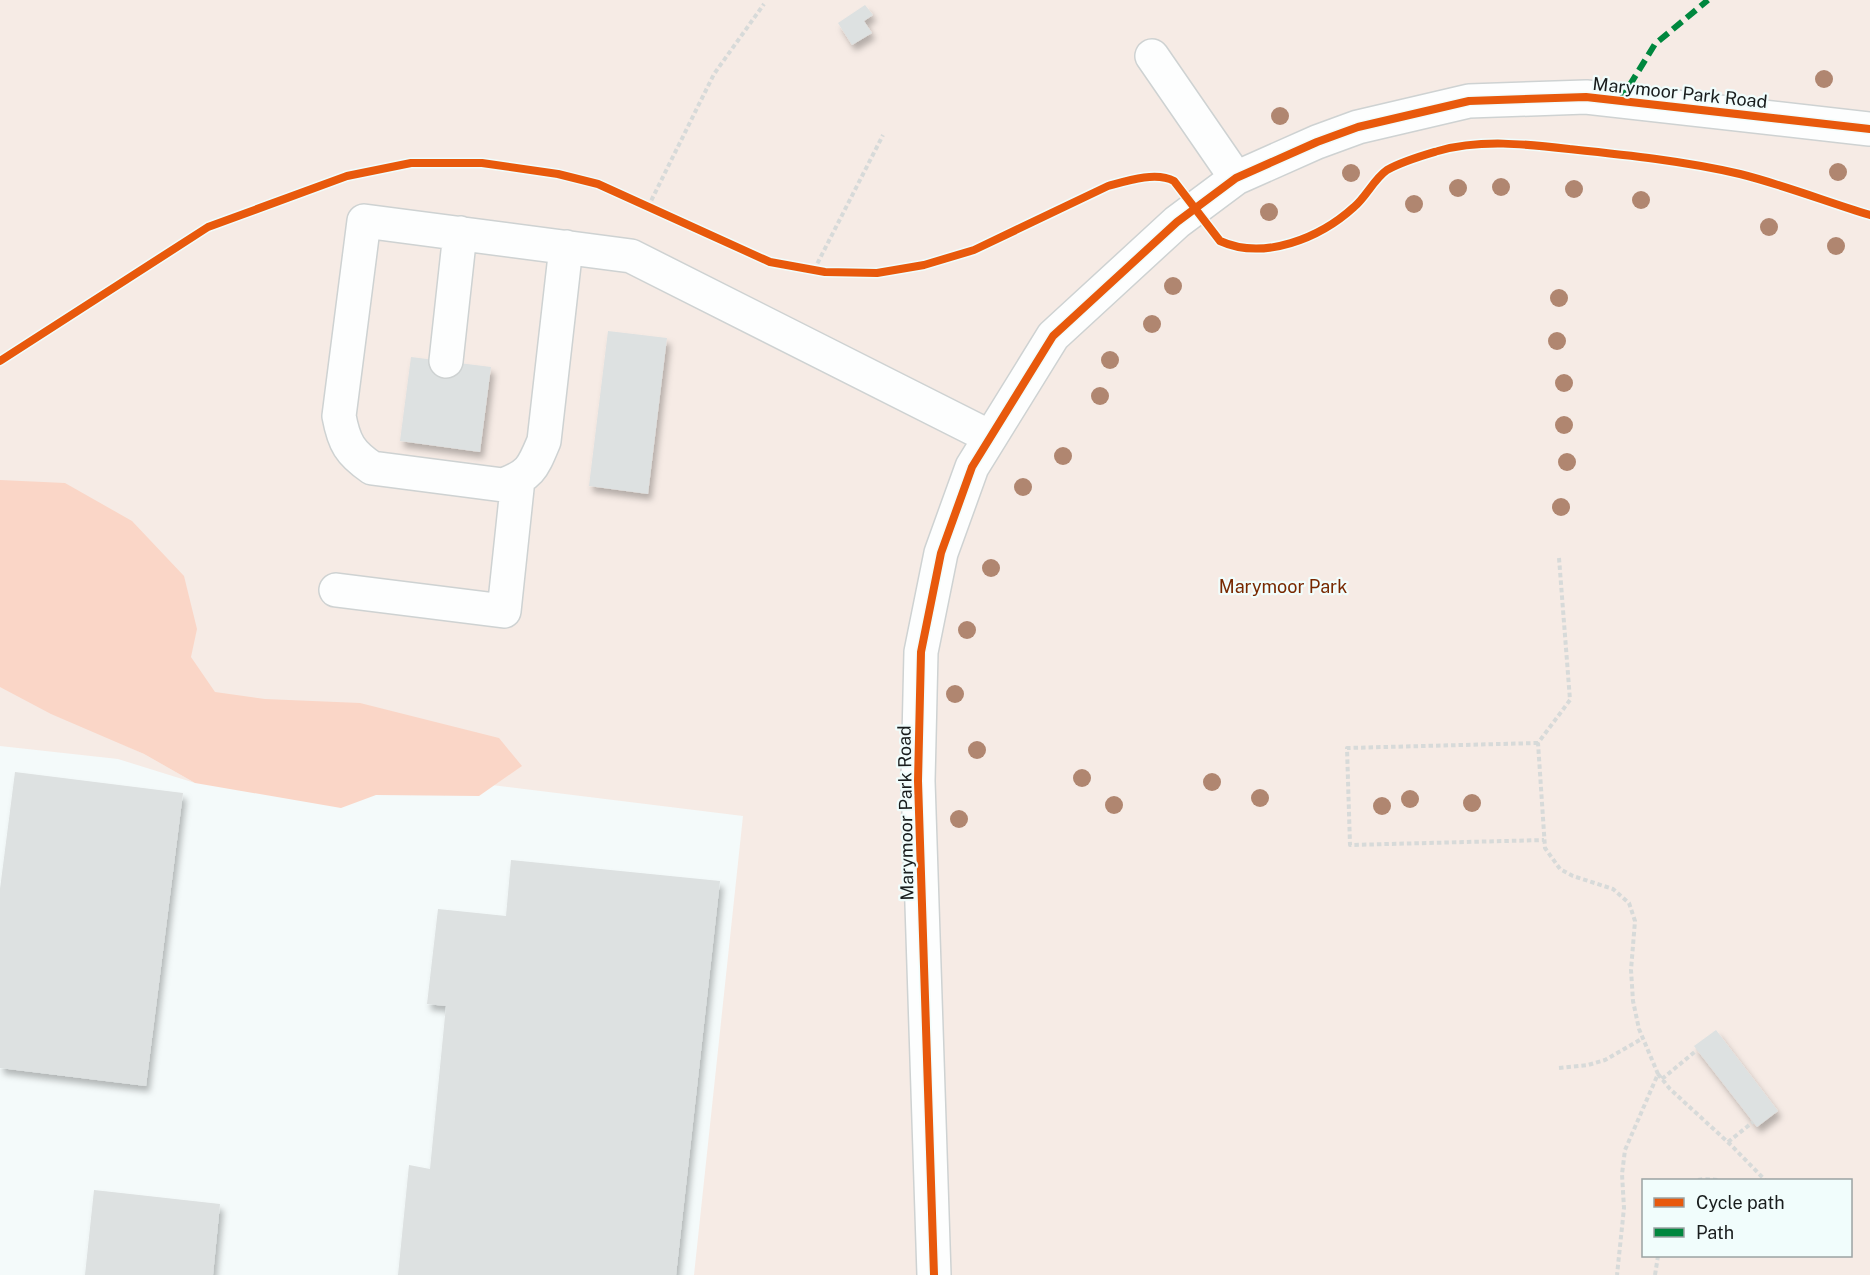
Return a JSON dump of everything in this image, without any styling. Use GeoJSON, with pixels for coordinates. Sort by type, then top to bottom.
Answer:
{"type":"FeatureCollection","features":[{"type":"Feature","properties":{"kind":"street"},"geometry":{"type":"LineString","coordinates":[[1152,56],[1236,178]]}},
{"type":"Feature","properties":{"kind":"street","name":"Marymoor Park Road"},"geometry":{"type":"LineString","coordinates":[[934,1275],[918,781],[921,652],[941,553],[972,467],[1053,336],[1177,222],[1236,178],[1317,142],[1358,127],[1469,101],[1586,97],[1870,129]]}},
{"type":"Feature","properties":{"kind":"street"},"geometry":{"type":"LineString","coordinates":[[566,247],[544,441],[534,465],[519,479],[503,485],[372,468],[354,456],[342,435],[339,417],[364,221],[460,233],[566,247],[631,256],[990,437]]}},
{"type":"Feature","properties":{"kind":"street"},"geometry":{"type":"LineString","coordinates":[[446,361],[460,233]]}},
{"type":"Feature","properties":{"kind":"street"},"geometry":{"type":"LineString","coordinates":[[336,590],[504,611],[519,479]]}},
{"type":"Feature","properties":{"kind":"path"},"geometry":{"type":"LineString","coordinates":[[648,207],[714,74],[764,4]]}},
{"type":"Feature","properties":{"kind":"path"},"geometry":{"type":"LineString","coordinates":[[814,270],[883,135]]}},
{"type":"Feature","properties":{"kind":"path"},"geometry":{"type":"LineString","coordinates":[[638,202],[658,211]]}},
{"type":"Feature","properties":{"kind":"path"},"geometry":{"type":"LineString","coordinates":[[803,268],[825,272]]}},
{"type":"Feature","properties":{"kind":"path"},"geometry":{"type":"LineString","coordinates":[[1559,558],[1570,700],[1538,743],[1545,848],[1560,869],[1573,876],[1613,889],[1629,903],[1635,921],[1631,970],[1633,1001],[1643,1038],[1658,1074],[1670,1089],[1728,1142],[1764,1179]]}},
{"type":"Feature","properties":{"kind":"path"},"geometry":{"type":"LineString","coordinates":[[1538,743],[1347,748],[1350,845],[1544,840]]}},
{"type":"Feature","properties":{"kind":"path"},"geometry":{"type":"LineString","coordinates":[[1559,1068],[1588,1065],[1605,1060],[1643,1038]]}},
{"type":"Feature","properties":{"kind":"path"},"geometry":{"type":"LineString","coordinates":[[1662,1079],[1697,1050]]}},
{"type":"Feature","properties":{"kind":"path"},"geometry":{"type":"LineString","coordinates":[[1617,1275],[1624,1208],[1622,1174],[1625,1150],[1658,1074]]}},
{"type":"Feature","properties":{"kind":"path"},"geometry":{"type":"LineString","coordinates":[[1728,1142],[1753,1122]]}},
{"type":"Feature","properties":{"kind":"path"},"geometry":{"type":"LineString","coordinates":[[1655,1275],[1658,1257]]}},
{"type":"Feature","properties":{"kind":"green space","name":"Marymoor Park"},"geometry":{"type":"Polygon","coordinates":[[[0,0],[1870,0],[1870,1275],[694,1275],[743,816],[109,738],[144,754],[195,783],[118,759],[0,746],[0,0]]]}},
{"type":"Feature","properties":{"kind":"shaded area"},"geometry":{"type":"Polygon","coordinates":[[[0,480],[65,483],[132,521],[184,576],[197,629],[191,657],[215,692],[265,699],[360,703],[499,738],[522,766],[479,796],[376,795],[341,808],[195,783],[144,754],[51,714],[0,687],[0,480]]]}},
{"type":"Feature","properties":{"kind":"building"},"geometry":{"type":"Polygon","coordinates":[[[865,5],[873,15],[864,21],[872,33],[852,45],[838,23],[865,5]]]}},
{"type":"Feature","properties":{"kind":"building"},"geometry":{"type":"Polygon","coordinates":[[[608,331],[667,338],[648,494],[589,486],[608,331]]]}},
{"type":"Feature","properties":{"kind":"building"},"geometry":{"type":"Polygon","coordinates":[[[411,357],[491,367],[480,452],[400,441],[411,357]]]}},
{"type":"Feature","properties":{"kind":"building"},"geometry":{"type":"Polygon","coordinates":[[[15,772],[183,793],[146,1086],[0,1068],[0,889],[15,772]]]}},
{"type":"Feature","properties":{"kind":"building"},"geometry":{"type":"Polygon","coordinates":[[[511,860],[720,881],[676,1275],[398,1275],[409,1165],[430,1169],[446,1006],[427,1004],[438,909],[506,916],[511,860]]]}},
{"type":"Feature","properties":{"kind":"building"},"geometry":{"type":"Polygon","coordinates":[[[1716,1030],[1778,1111],[1757,1127],[1694,1046],[1716,1030]]]}},
{"type":"Feature","properties":{"kind":"building"},"geometry":{"type":"Polygon","coordinates":[[[94,1190],[220,1204],[213,1275],[85,1275],[94,1190]]]}},
{"type":"Feature","properties":{"kind":"marked path"},"geometry":{"type":"LineString","coordinates":[[1620,101],[1655,44],[1708,0]]}},
{"type":"Feature","properties":{"kind":"cycle path"},"geometry":{"type":"LineString","coordinates":[[934,1275],[918,781],[921,652],[941,553],[972,467],[1053,336],[1177,222],[1236,178],[1317,142],[1358,127],[1469,101],[1586,97],[1870,129]]}},
{"type":"Feature","properties":{"kind":"cycle path"},"geometry":{"type":"LineString","coordinates":[[0,361],[208,227],[347,176],[411,163],[482,163],[558,174],[598,184],[770,262],[825,272],[877,273],[924,265],[974,250],[1108,186],[1150,177],[1167,178],[1174,181],[1220,241],[1237,247],[1273,247],[1308,237],[1325,228],[1358,203],[1382,174],[1393,167],[1454,147],[1487,144],[1553,147],[1698,165],[1756,178],[1870,215]]}}]}
